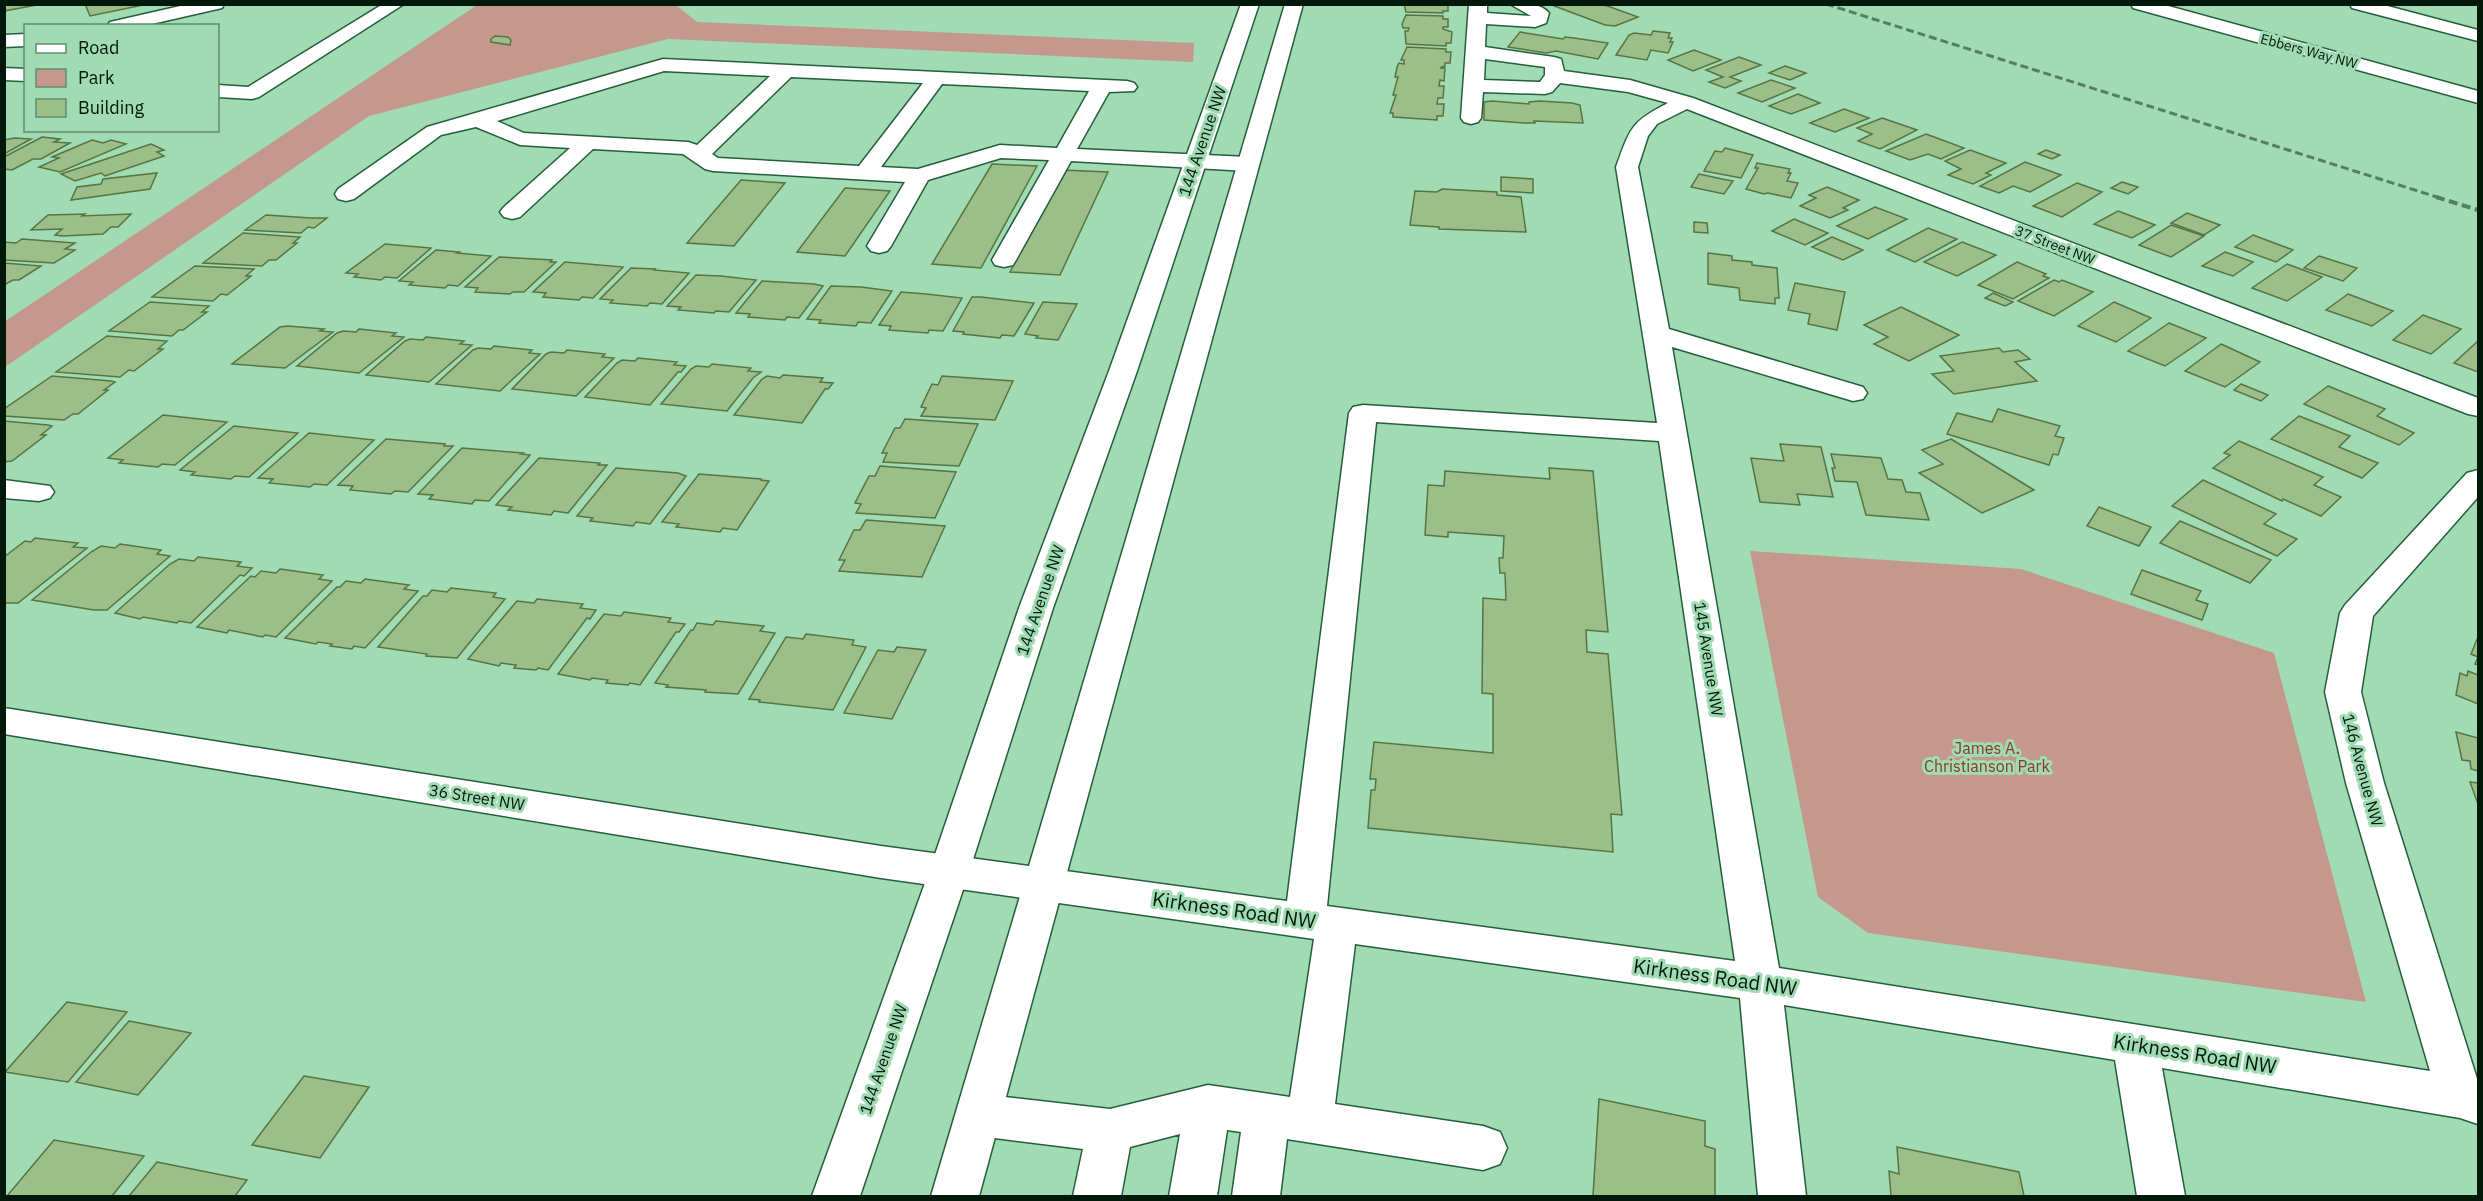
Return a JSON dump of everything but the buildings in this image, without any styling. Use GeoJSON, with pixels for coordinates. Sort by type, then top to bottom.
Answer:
{"type":"FeatureCollection","features":[{"type":"Feature","properties":{"kind":"street"},"geometry":{"type":"LineString","coordinates":[[219,91],[252,93],[396,4]]}},
{"type":"Feature","properties":{"kind":"street","name":"144 Avenue NW"},"geometry":{"type":"LineString","coordinates":[[836,1197],[949,872],[1036,608],[1123,371],[1250,4]]}},
{"type":"Feature","properties":{"kind":"street"},"geometry":{"type":"LineString","coordinates":[[955,1197],[1294,4]]}},
{"type":"Feature","properties":{"kind":"street"},"geometry":{"type":"LineString","coordinates":[[1471,118],[1478,11],[1535,22],[1540,19],[1540,13],[1518,4]]}},
{"type":"Feature","properties":{"kind":"street","name":"Ebbers Way NW"},"geometry":{"type":"LineString","coordinates":[[2139,4],[2478,97]]}},
{"type":"Feature","properties":{"kind":"street"},"geometry":{"type":"LineString","coordinates":[[2358,4],[2478,36]]}},
{"type":"Feature","properties":{"kind":"street"},"geometry":{"type":"LineString","coordinates":[[127,24],[218,5]]}},
{"type":"Feature","properties":{"kind":"street"},"geometry":{"type":"LineString","coordinates":[[4,41],[24,40]]}},
{"type":"Feature","properties":{"kind":"street"},"geometry":{"type":"LineString","coordinates":[[1474,86],[1545,88],[1555,76],[1554,63],[1477,52]]}},
{"type":"Feature","properties":{"kind":"street"},"geometry":{"type":"LineString","coordinates":[[346,194],[434,132],[663,65],[1127,87]]}},
{"type":"Feature","properties":{"kind":"street"},"geometry":{"type":"LineString","coordinates":[[699,155],[786,71]]}},
{"type":"Feature","properties":{"kind":"street"},"geometry":{"type":"LineString","coordinates":[[4,74],[24,75]]}},
{"type":"Feature","properties":{"kind":"street","name":"37 Street NW"},"geometry":{"type":"LineString","coordinates":[[1555,76],[1630,86],[1686,102],[2478,408]]}},
{"type":"Feature","properties":{"kind":"street"},"geometry":{"type":"LineString","coordinates":[[865,172],[937,78]]}},
{"type":"Feature","properties":{"kind":"street"},"geometry":{"type":"LineString","coordinates":[[1004,260],[1102,86]]}},
{"type":"Feature","properties":{"kind":"street","name":"145 Avenue NW"},"geometry":{"type":"LineString","coordinates":[[1686,102],[1650,120],[1638,135],[1627,167],[1657,334],[1760,983],[1782,1197]]}},
{"type":"Feature","properties":{"kind":"street"},"geometry":{"type":"LineString","coordinates":[[478,120],[520,139],[688,148],[712,164],[919,176],[1000,151],[1248,164]]}},
{"type":"Feature","properties":{"kind":"street"},"geometry":{"type":"LineString","coordinates":[[512,212],[590,142]]}},
{"type":"Feature","properties":{"kind":"street"},"geometry":{"type":"LineString","coordinates":[[879,246],[919,176]]}},
{"type":"Feature","properties":{"kind":"street"},"geometry":{"type":"LineString","coordinates":[[1657,334],[1853,393]]}},
{"type":"Feature","properties":{"kind":"street"},"geometry":{"type":"LineString","coordinates":[[1256,1197],[1289,1118],[1321,922],[1363,413],[1673,433]]}},
{"type":"Feature","properties":{"kind":"street","name":"146 Avenue NW"},"geometry":{"type":"LineString","coordinates":[[2469,1100],[2365,783],[2343,692],[2357,613],[2478,479]]}},
{"type":"Feature","properties":{"kind":"street"},"geometry":{"type":"LineString","coordinates":[[4,489],[39,492]]}},
{"type":"Feature","properties":{"kind":"street","name":"36 Street NW"},"geometry":{"type":"LineString","coordinates":[[4,721],[949,872]]}},
{"type":"Feature","properties":{"kind":"street","name":"Kirkness Road NW"},"geometry":{"type":"LineString","coordinates":[[949,872],[1044,883],[1760,983],[2469,1100]]}},
{"type":"Feature","properties":{"kind":"street"},"geometry":{"type":"LineString","coordinates":[[2135,1044],[2161,1197]]}},
{"type":"Feature","properties":{"kind":"street"},"geometry":{"type":"LineString","coordinates":[[979,1114],[1110,1131],[1208,1106],[1483,1148]]}},
{"type":"Feature","properties":{"kind":"street"},"geometry":{"type":"LineString","coordinates":[[1193,1197],[1208,1106]]}},
{"type":"Feature","properties":{"kind":"street"},"geometry":{"type":"LineString","coordinates":[[1097,1197],[1110,1131]]}},
{"type":"Feature","properties":{"kind":"green space"},"geometry":{"type":"Polygon","coordinates":[[[477,5],[676,5],[697,22],[1194,43],[1193,62],[668,39],[369,116],[5,367],[4,322],[477,5]]]}},
{"type":"Feature","properties":{"kind":"green space","name":"James A. Christianson Park"},"geometry":{"type":"Polygon","coordinates":[[[1750,551],[2021,569],[2274,653],[2366,1002],[1868,933],[1818,897],[1750,551]]]}},
{"type":"Feature","properties":{"kind":"railway"},"geometry":{"type":"LineString","coordinates":[[1826,4],[2440,198]]}},
{"type":"Feature","properties":{"kind":"railway"},"geometry":{"type":"LineString","coordinates":[[2436,197],[2478,210]]}}]}
